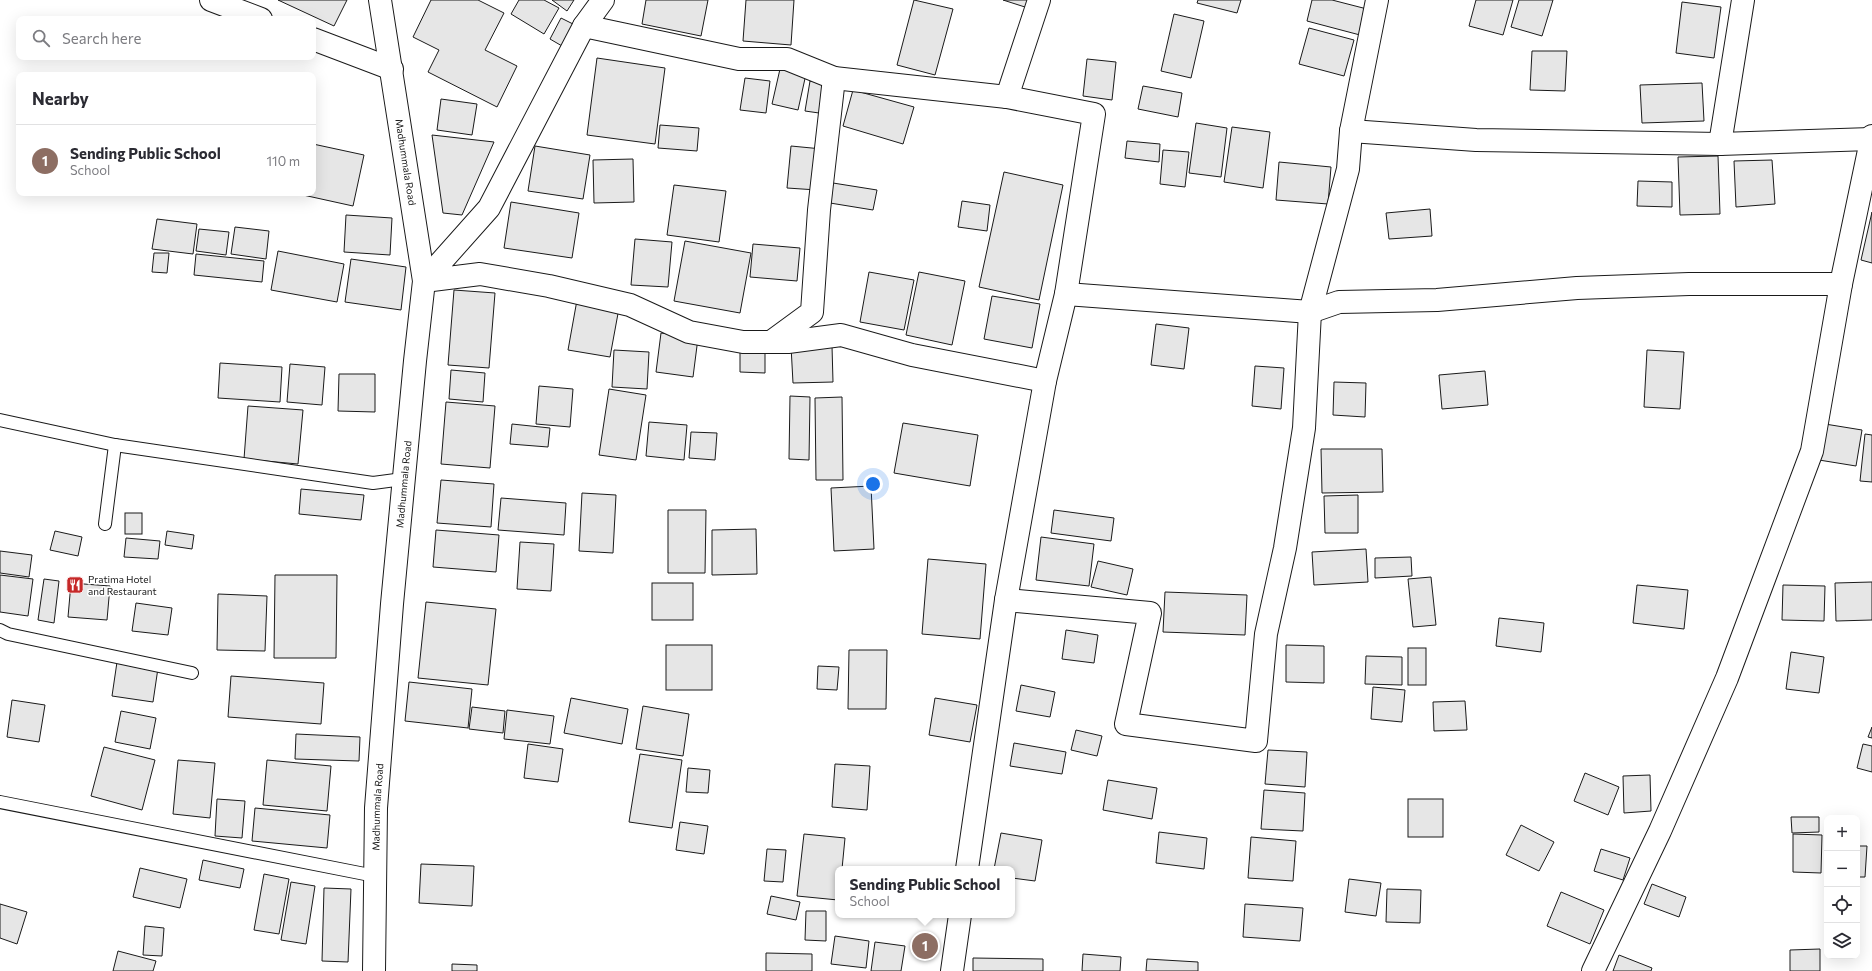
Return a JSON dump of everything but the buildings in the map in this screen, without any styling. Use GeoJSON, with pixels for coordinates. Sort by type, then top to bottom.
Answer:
{"type":"FeatureCollection","features":[{"type":"Feature","properties":{"kind":"street"},"geometry":{"type":"LineString","coordinates":[[211,0],[253,16]]}},
{"type":"Feature","properties":{"kind":"street","name":"Madhummala Road"},"geometry":{"type":"LineString","coordinates":[[374,971],[376,808],[403,479],[424,281],[380,0]]}},
{"type":"Feature","properties":{"kind":"street"},"geometry":{"type":"LineString","coordinates":[[424,281],[489,208],[584,26],[603,0]]}},
{"type":"Feature","properties":{"kind":"street"},"geometry":{"type":"LineString","coordinates":[[1007,97],[1039,0]]}},
{"type":"Feature","properties":{"kind":"street"},"geometry":{"type":"LineString","coordinates":[[1006,600],[1150,613],[1126,724],[1256,741],[1266,634],[1285,548],[1304,428],[1310,312],[1348,169],[1351,131],[1377,0]]}},
{"type":"Feature","properties":{"kind":"street"},"geometry":{"type":"LineString","coordinates":[[1720,144],[1743,0]]}},
{"type":"Feature","properties":{"kind":"street"},"geometry":{"type":"LineString","coordinates":[[584,26],[739,59],[787,59],[811,70],[834,78],[1007,97],[1094,114],[1066,294],[1045,381],[1006,600],[967,866]]}},
{"type":"Feature","properties":{"kind":"street"},"geometry":{"type":"LineString","coordinates":[[316,40],[392,69]]}},
{"type":"Feature","properties":{"kind":"street"},"geometry":{"type":"LineString","coordinates":[[771,342],[812,312],[819,210],[834,78]]}},
{"type":"Feature","properties":{"kind":"street"},"geometry":{"type":"LineString","coordinates":[[1351,131],[1476,140],[1720,144],[1872,138],[1841,284],[1812,451],[1727,678],[1660,832],[1593,971]]}},
{"type":"Feature","properties":{"kind":"street"},"geometry":{"type":"LineString","coordinates":[[424,281],[480,274],[549,286],[630,305],[689,332],[742,342],[788,342],[841,334],[912,355],[1045,381]]}},
{"type":"Feature","properties":{"kind":"street"},"geometry":{"type":"LineString","coordinates":[[1066,294],[1310,312],[1339,302],[1437,300],[1577,288],[1688,284],[1841,284]]}},
{"type":"Feature","properties":{"kind":"street"},"geometry":{"type":"LineString","coordinates":[[952,971],[960,918]]}},
{"type":"Feature","properties":{"kind":"lane"},"geometry":{"type":"LineString","coordinates":[[0,420],[115,445],[373,483],[403,479]]}},
{"type":"Feature","properties":{"kind":"lane"},"geometry":{"type":"LineString","coordinates":[[105,524],[115,445]]}},
{"type":"Feature","properties":{"kind":"lane"},"geometry":{"type":"LineString","coordinates":[[0,630],[8,634],[192,674]]}},
{"type":"Feature","properties":{"kind":"lane"},"geometry":{"type":"LineString","coordinates":[[0,802],[376,876]]}},
{"type":"Feature","properties":{"kind":"place","name":"Pratima Hotel and Restaurant"},"geometry":{"type":"Point","coordinates":[75,585]}},
{"type":"Feature","properties":{"kind":"place","name":"Sending Public School"},"geometry":{"type":"Point","coordinates":[925,946]}}]}
